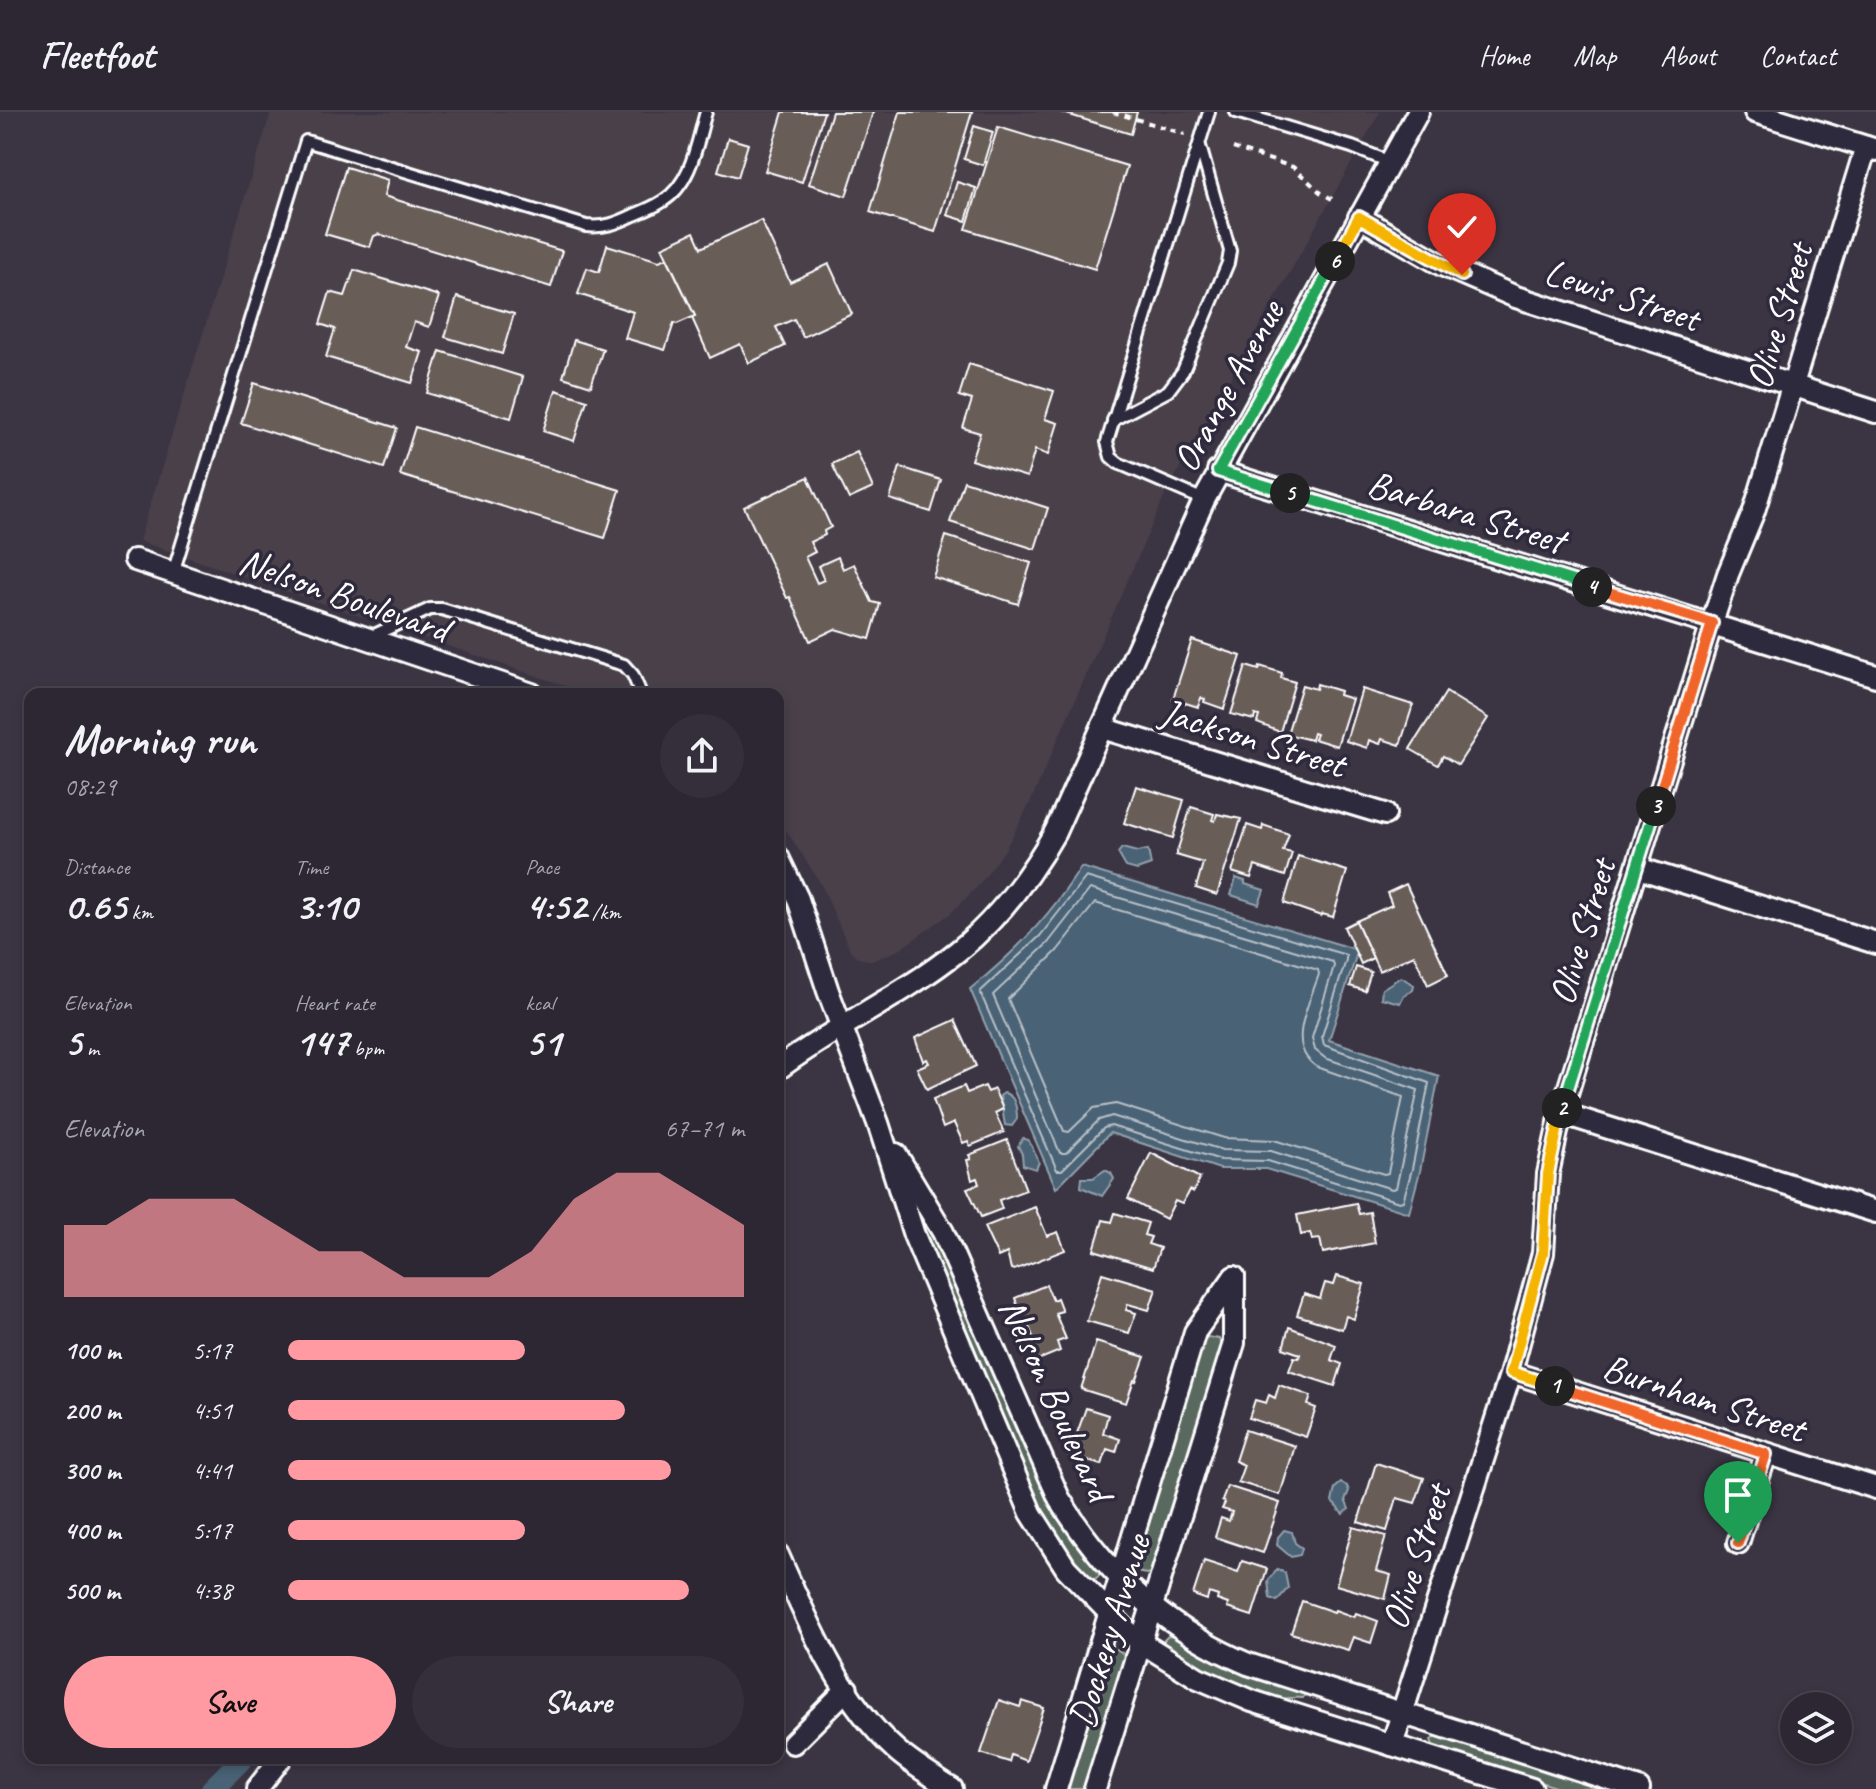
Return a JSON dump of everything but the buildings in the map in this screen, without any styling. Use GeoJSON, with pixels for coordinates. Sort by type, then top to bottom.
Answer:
{"type":"FeatureCollection","features":[{"type":"Feature","properties":{"kind":"street","name":"Orange Avenue"},"geometry":{"type":"LineString","coordinates":[[784,1065],[841,1025],[924,976],[977,934],[1020,889],[1055,832],[1218,471],[1418,112]]}},
{"type":"Feature","properties":{"kind":"street"},"geometry":{"type":"LineString","coordinates":[[1755,112],[1871,149]]}},
{"type":"Feature","properties":{"kind":"street","name":"Olive Street"},"geometry":{"type":"LineString","coordinates":[[1392,1745],[1511,1372],[1543,1253],[1548,1174],[1561,1113],[1712,623],[1754,511],[1871,149]]}},
{"type":"Feature","properties":{"kind":"street","name":"Lewis Street"},"geometry":{"type":"LineString","coordinates":[[1359,217],[1442,265],[1496,290],[1876,412]]}},
{"type":"Feature","properties":{"kind":"street","name":"Barbara Street"},"geometry":{"type":"LineString","coordinates":[[1218,471],[1876,676]]}},
{"type":"Feature","properties":{"kind":"street","name":"Nelson Boulevard"},"geometry":{"type":"LineString","coordinates":[[135,560],[514,688]]}},
{"type":"Feature","properties":{"kind":"street","name":"Jackson Street"},"geometry":{"type":"LineString","coordinates":[[1102,728],[1385,814]]}},
{"type":"Feature","properties":{"kind":"street"},"geometry":{"type":"LineString","coordinates":[[1638,868],[1876,943]]}},
{"type":"Feature","properties":{"kind":"street","name":"Nelson Boulevard"},"geometry":{"type":"LineString","coordinates":[[784,870],[798,899],[878,1123],[914,1235],[1026,1504],[1066,1568],[1109,1615],[1142,1643],[1225,1691],[1532,1789]]}},
{"type":"Feature","properties":{"kind":"street"},"geometry":{"type":"LineString","coordinates":[[1561,1113],[1876,1212]]}},
{"type":"Feature","properties":{"kind":"street","name":"Nelson Boulevard"},"geometry":{"type":"LineString","coordinates":[[878,1123],[943,1232],[1059,1498],[1086,1539],[1119,1578],[1153,1609],[1193,1638],[1248,1664],[1639,1789]]}},
{"type":"Feature","properties":{"kind":"street","name":"Dockery Avenue"},"geometry":{"type":"LineString","coordinates":[[1056,1789],[1195,1332],[1234,1277],[1234,1343],[1095,1789]]}},
{"type":"Feature","properties":{"kind":"street","name":"Burnham Street"},"geometry":{"type":"LineString","coordinates":[[1511,1372],[1876,1488]]}},
{"type":"Feature","properties":{"kind":"street"},"geometry":{"type":"LineString","coordinates":[[1738,1543],[1766,1454]]}},
{"type":"Feature","properties":{"kind":"street"},"geometry":{"type":"LineString","coordinates":[[784,1568],[814,1636],[867,1721],[896,1750],[952,1789]]}},
{"type":"Feature","properties":{"kind":"street"},"geometry":{"type":"LineString","coordinates":[[793,1743],[847,1689]]}},
{"type":"Feature","properties":{"kind":"street"},"geometry":{"type":"LineString","coordinates":[[257,1789],[276,1764]]}},
{"type":"Feature","properties":{"kind":"lane"},"geometry":{"type":"LineString","coordinates":[[173,573],[306,141],[586,226],[598,227],[610,226],[662,202],[672,194],[687,174],[706,112]]}},
{"type":"Feature","properties":{"kind":"lane"},"geometry":{"type":"LineString","coordinates":[[1204,500],[1118,463],[1108,450],[1113,420],[1209,112]]}},
{"type":"Feature","properties":{"kind":"lane"},"geometry":{"type":"LineString","coordinates":[[1236,112],[1352,147],[1390,162]]}},
{"type":"Feature","properties":{"kind":"lane"},"geometry":{"type":"LineString","coordinates":[[1113,420],[1173,386],[1183,371],[1228,263],[1230,251],[1199,144]]}},
{"type":"Feature","properties":{"kind":"lane"},"geometry":{"type":"LineString","coordinates":[[368,638],[430,609],[442,609],[624,665],[638,688]]}},
{"type":"Feature","properties":{"kind":"path"},"geometry":{"type":"LineString","coordinates":[[1113,112],[1185,134]]}},
{"type":"Feature","properties":{"kind":"path"},"geometry":{"type":"LineString","coordinates":[[1233,148],[1293,167],[1332,199]]}},
{"type":"Feature","properties":{"kind":"shaded area"},"geometry":{"type":"Polygon","coordinates":[[[271,112],[1380,112],[1166,493],[1030,803],[1005,850],[979,885],[950,914],[899,950],[872,961],[858,958],[850,950],[821,884],[784,827],[784,688],[572,688],[139,541],[271,112]]]}},
{"type":"Feature","properties":{"kind":"green space"},"geometry":{"type":"Polygon","coordinates":[[[905,1190],[936,1239],[1051,1505],[1070,1536],[1099,1570],[1099,1576],[1092,1581],[1078,1570],[1040,1514],[905,1190]]]}},
{"type":"Feature","properties":{"kind":"green space"},"geometry":{"type":"Polygon","coordinates":[[[1207,1337],[1219,1339],[1224,1350],[1156,1569],[1147,1574],[1141,1573],[1134,1565],[1202,1341],[1207,1337]]]}},
{"type":"Feature","properties":{"kind":"green space"},"geometry":{"type":"Polygon","coordinates":[[[1168,1636],[1235,1669],[1305,1693],[1303,1698],[1264,1696],[1234,1686],[1164,1647],[1168,1636]]]}},
{"type":"Feature","properties":{"kind":"green space"},"geometry":{"type":"Polygon","coordinates":[[[1117,1649],[1126,1656],[1088,1789],[1063,1789],[1106,1654],[1117,1649]]]}},
{"type":"Feature","properties":{"kind":"green space"},"geometry":{"type":"Polygon","coordinates":[[[1438,1735],[1609,1789],[1562,1789],[1434,1748],[1431,1740],[1438,1735]]]}},
{"type":"Feature","properties":{"kind":"water"},"geometry":{"type":"Polygon","coordinates":[[[1122,848],[1137,852],[1148,850],[1151,865],[1137,870],[1126,867],[1118,853],[1122,848]]]}},
{"type":"Feature","properties":{"kind":"water"},"geometry":{"type":"Polygon","coordinates":[[[1081,867],[1358,950],[1329,1040],[1439,1076],[1409,1213],[1266,1169],[1220,1169],[1110,1133],[1056,1188],[970,989],[1031,933],[1081,867]]]}},
{"type":"Feature","properties":{"kind":"water"},"geometry":{"type":"Polygon","coordinates":[[[1236,878],[1264,890],[1259,904],[1231,895],[1236,878]]]}},
{"type":"Feature","properties":{"kind":"water"},"geometry":{"type":"Polygon","coordinates":[[[1401,977],[1414,985],[1413,990],[1404,995],[1400,1003],[1381,998],[1382,989],[1401,977]]]}},
{"type":"Feature","properties":{"kind":"water"},"geometry":{"type":"Polygon","coordinates":[[[1004,1093],[1011,1096],[1016,1107],[1017,1119],[1012,1126],[1005,1125],[1000,1096],[1004,1093]]]}},
{"type":"Feature","properties":{"kind":"water"},"geometry":{"type":"Polygon","coordinates":[[[1023,1138],[1029,1141],[1039,1162],[1036,1169],[1023,1165],[1018,1146],[1023,1138]]]}},
{"type":"Feature","properties":{"kind":"water"},"geometry":{"type":"Polygon","coordinates":[[[1105,1170],[1114,1179],[1102,1196],[1081,1187],[1082,1178],[1093,1178],[1105,1170]]]}},
{"type":"Feature","properties":{"kind":"water"},"geometry":{"type":"Polygon","coordinates":[[[1341,1483],[1349,1491],[1345,1500],[1349,1509],[1343,1514],[1332,1502],[1335,1488],[1341,1483]]]}},
{"type":"Feature","properties":{"kind":"water"},"geometry":{"type":"Polygon","coordinates":[[[1284,1530],[1292,1532],[1295,1543],[1302,1548],[1300,1555],[1291,1557],[1277,1545],[1278,1537],[1284,1530]]]}},
{"type":"Feature","properties":{"kind":"water"},"geometry":{"type":"Polygon","coordinates":[[[1277,1569],[1285,1573],[1288,1588],[1277,1601],[1270,1598],[1268,1581],[1277,1569]]]}},
{"type":"Feature","properties":{"kind":"waterway"},"geometry":{"type":"LineString","coordinates":[[212,1789],[237,1764]]}},
{"type":"Feature","properties":{"kind":"route"},"geometry":{"type":"LineString","coordinates":[[1462,275],[1359,217],[1218,471],[1712,623],[1561,1113],[1548,1174],[1543,1253],[1511,1372],[1766,1454],[1738,1543]]}}]}
